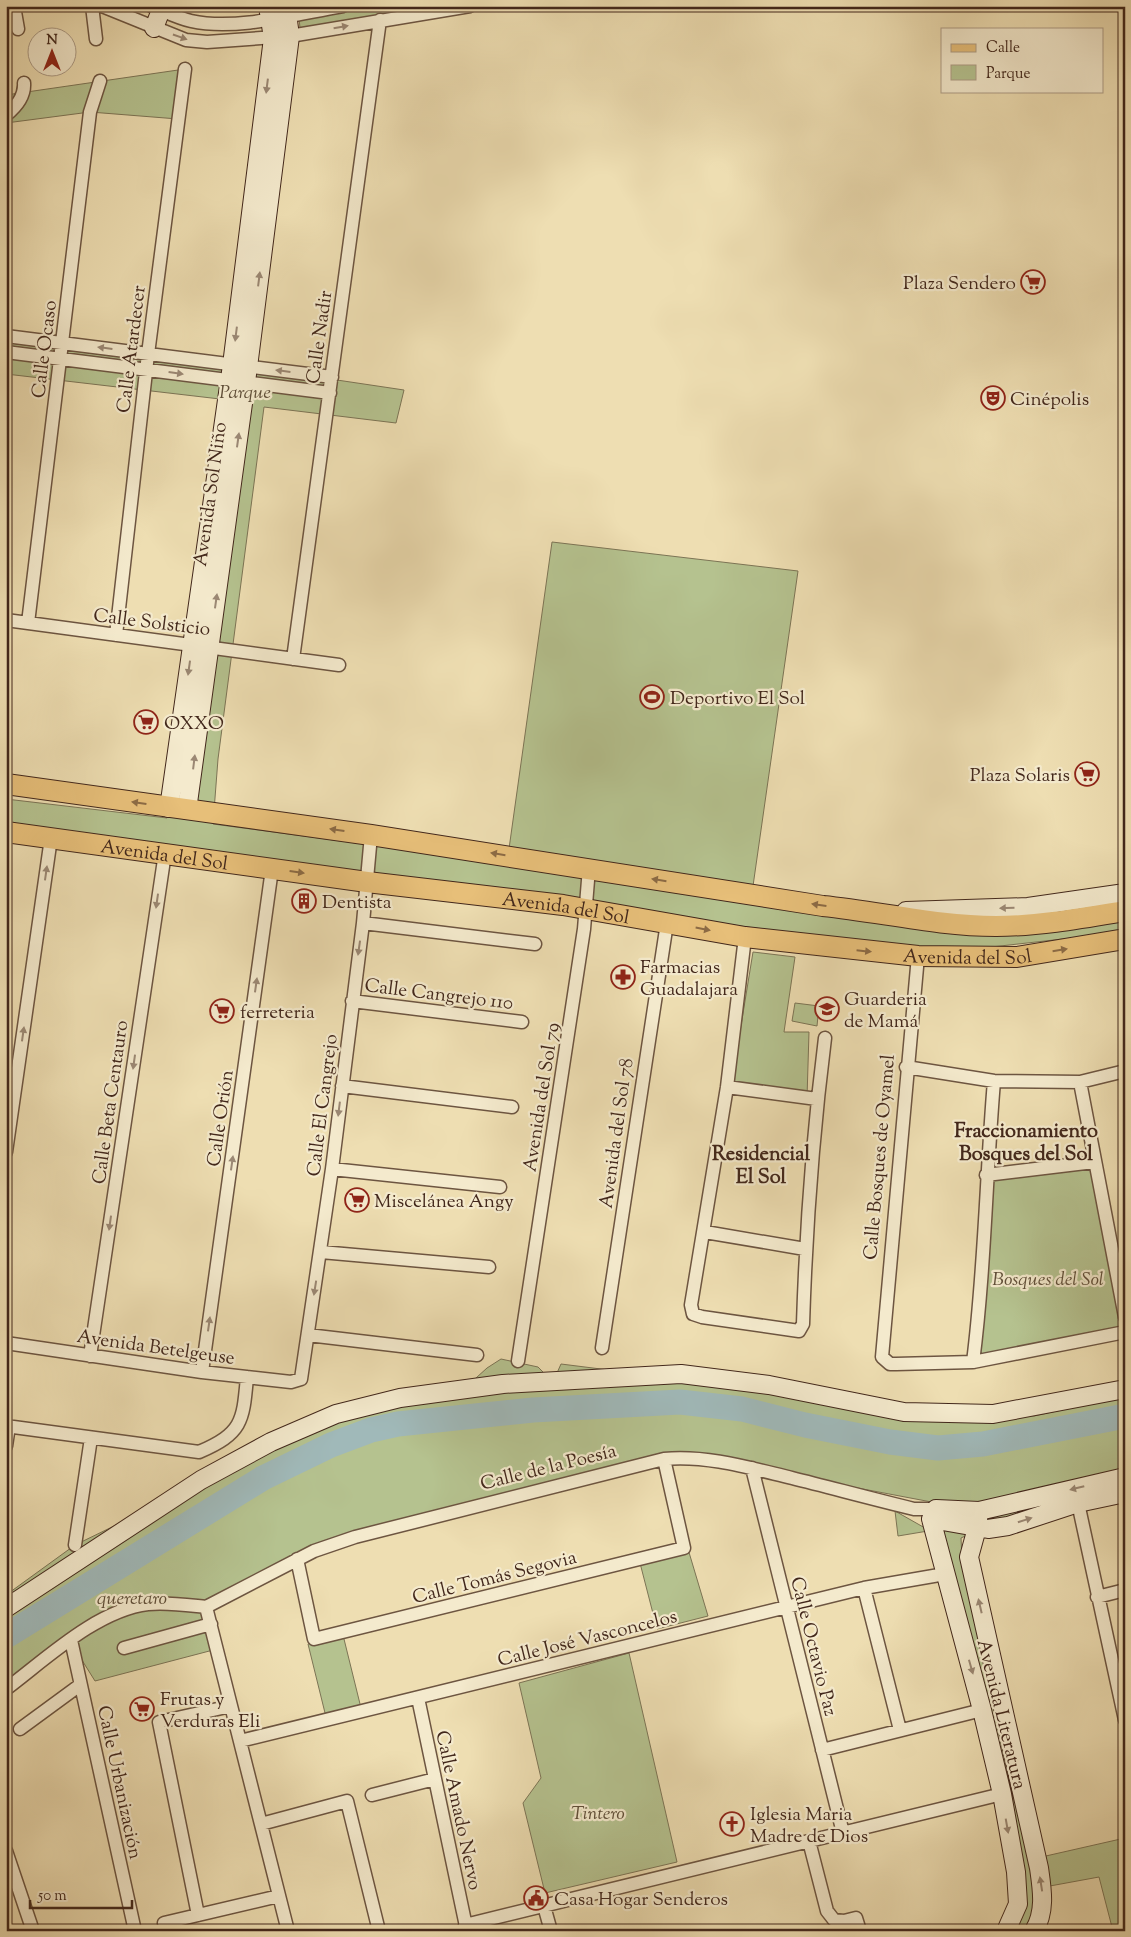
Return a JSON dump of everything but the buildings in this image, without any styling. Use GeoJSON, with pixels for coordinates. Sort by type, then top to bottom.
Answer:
{"type":"FeatureCollection","features":[{"type":"Feature","properties":{"kind":"main road","name":"Avenida del Sol"},"geometry":{"type":"LineString","coordinates":[[6,784],[371,835],[823,906],[868,910],[920,921],[995,926],[1020,925],[1125,910]]}},
{"type":"Feature","properties":{"kind":"main road","name":"Avenida del Sol"},"geometry":{"type":"LineString","coordinates":[[6,832],[367,882],[586,909],[745,937],[918,956],[1017,957],[1125,939]]}},
{"type":"Feature","properties":{"kind":"street"},"geometry":{"type":"LineString","coordinates":[[14,6],[18,29]]}},
{"type":"Feature","properties":{"kind":"street"},"geometry":{"type":"LineString","coordinates":[[92,6],[96,39]]}},
{"type":"Feature","properties":{"kind":"street"},"geometry":{"type":"LineString","coordinates":[[102,6],[186,40],[228,42],[281,37],[470,6]]}},
{"type":"Feature","properties":{"kind":"street"},"geometry":{"type":"LineString","coordinates":[[154,28],[156,8],[190,21],[217,24],[269,13],[343,6]]}},
{"type":"Feature","properties":{"kind":"street"},"geometry":{"type":"LineString","coordinates":[[281,37],[287,11]]}},
{"type":"Feature","properties":{"kind":"street"},"geometry":{"type":"LineString","coordinates":[[269,13],[281,37]]}},
{"type":"Feature","properties":{"kind":"street","name":"Calle Nadir"},"geometry":{"type":"LineString","coordinates":[[293,659],[380,20]]}},
{"type":"Feature","properties":{"kind":"street","name":"Avenida Sol Niño"},"geometry":{"type":"LineString","coordinates":[[178,809],[197,738],[201,646],[239,373],[281,37]]}},
{"type":"Feature","properties":{"kind":"street","name":"Calle Atardecer"},"geometry":{"type":"LineString","coordinates":[[116,635],[146,368],[185,69]]}},
{"type":"Feature","properties":{"kind":"street","name":"Calle Ocaso"},"geometry":{"type":"LineString","coordinates":[[28,623],[90,112],[100,81]]}},
{"type":"Feature","properties":{"kind":"street"},"geometry":{"type":"LineString","coordinates":[[6,115],[16,105],[24,92],[24,83]]}},
{"type":"Feature","properties":{"kind":"street"},"geometry":{"type":"LineString","coordinates":[[6,336],[148,354],[330,393]]}},
{"type":"Feature","properties":{"kind":"street"},"geometry":{"type":"LineString","coordinates":[[6,352],[146,368],[332,377]]}},
{"type":"Feature","properties":{"kind":"street","name":"Calle Solsticio"},"geometry":{"type":"LineString","coordinates":[[6,620],[339,665]]}},
{"type":"Feature","properties":{"kind":"street","name":"Avenida Sol Niño"},"geometry":{"type":"LineString","coordinates":[[178,809],[179,736],[201,646]]}},
{"type":"Feature","properties":{"kind":"street"},"geometry":{"type":"LineString","coordinates":[[179,736],[197,738]]}},
{"type":"Feature","properties":{"kind":"street","name":"Calle El Cangrejo"},"geometry":{"type":"LineString","coordinates":[[301,1379],[332,1168],[363,923],[371,835]]}},
{"type":"Feature","properties":{"kind":"street"},"geometry":{"type":"LineString","coordinates":[[6,1152],[51,838]]}},
{"type":"Feature","properties":{"kind":"street","name":"Calle Beta Centauro"},"geometry":{"type":"LineString","coordinates":[[90,1356],[165,853]]}},
{"type":"Feature","properties":{"kind":"street","name":"Calle Orión"},"geometry":{"type":"LineString","coordinates":[[202,1372],[272,868]]}},
{"type":"Feature","properties":{"kind":"street","name":"Avenida del Sol 79"},"geometry":{"type":"LineString","coordinates":[[518,1361],[584,929],[589,868]]}},
{"type":"Feature","properties":{"kind":"street","name":"Avenida del Sol"},"geometry":{"type":"LineString","coordinates":[[868,910],[923,911],[1028,907],[1125,893]]}},
{"type":"Feature","properties":{"kind":"street"},"geometry":{"type":"LineString","coordinates":[[363,923],[535,944]]}},
{"type":"Feature","properties":{"kind":"street","name":"Avenida del Sol 78"},"geometry":{"type":"LineString","coordinates":[[602,1348],[666,923]]}},
{"type":"Feature","properties":{"kind":"street"},"geometry":{"type":"LineString","coordinates":[[745,937],[727,1087],[705,1232],[691,1305],[693,1314],[799,1332],[803,1324],[805,1249],[817,1099],[825,1038]]}},
{"type":"Feature","properties":{"kind":"street","name":"Calle Bosques de Oyamel"},"geometry":{"type":"LineString","coordinates":[[918,956],[906,1067],[881,1353],[886,1362],[896,1364],[973,1362]]}},
{"type":"Feature","properties":{"kind":"street","name":"Calle Cangrejo 110"},"geometry":{"type":"LineString","coordinates":[[352,1001],[522,1022]]}},
{"type":"Feature","properties":{"kind":"street"},"geometry":{"type":"LineString","coordinates":[[906,1067],[994,1081],[1080,1082],[1125,1071]]}},
{"type":"Feature","properties":{"kind":"street"},"geometry":{"type":"LineString","coordinates":[[994,1081],[986,1175],[980,1307],[973,1362],[1125,1332]]}},
{"type":"Feature","properties":{"kind":"street"},"geometry":{"type":"LineString","coordinates":[[1080,1082],[1125,1317]]}},
{"type":"Feature","properties":{"kind":"street"},"geometry":{"type":"LineString","coordinates":[[342,1086],[512,1107]]}},
{"type":"Feature","properties":{"kind":"street"},"geometry":{"type":"LineString","coordinates":[[727,1087],[817,1099]]}},
{"type":"Feature","properties":{"kind":"street"},"geometry":{"type":"LineString","coordinates":[[986,1175],[1094,1162]]}},
{"type":"Feature","properties":{"kind":"street"},"geometry":{"type":"LineString","coordinates":[[332,1168],[500,1187]]}},
{"type":"Feature","properties":{"kind":"street"},"geometry":{"type":"LineString","coordinates":[[705,1232],[805,1249]]}},
{"type":"Feature","properties":{"kind":"street"},"geometry":{"type":"LineString","coordinates":[[321,1252],[489,1266]]}},
{"type":"Feature","properties":{"kind":"street"},"geometry":{"type":"LineString","coordinates":[[308,1335],[476,1355]]}},
{"type":"Feature","properties":{"kind":"street","name":"Avenida Betelgeuse"},"geometry":{"type":"LineString","coordinates":[[6,1343],[202,1372],[291,1382],[301,1379]]}},
{"type":"Feature","properties":{"kind":"street"},"geometry":{"type":"LineString","coordinates":[[6,1608],[200,1480],[271,1442],[336,1414],[400,1398],[466,1387],[681,1374],[769,1385],[904,1412],[994,1414],[1125,1389]]}},
{"type":"Feature","properties":{"kind":"street"},"geometry":{"type":"LineString","coordinates":[[6,1446],[8,1426],[199,1452],[215,1445],[238,1427],[244,1414],[246,1377]]}},
{"type":"Feature","properties":{"kind":"street"},"geometry":{"type":"LineString","coordinates":[[75,1545],[91,1438]]}},
{"type":"Feature","properties":{"kind":"street","name":"Calle de la Poesía"},"geometry":{"type":"LineString","coordinates":[[206,1607],[297,1559],[355,1537],[664,1458],[684,1457],[752,1468],[934,1514],[978,1520],[1125,1477]]}},
{"type":"Feature","properties":{"kind":"street","name":"Calle Tomás Segovia"},"geometry":{"type":"LineString","coordinates":[[297,1559],[314,1640],[684,1548],[664,1458]]}},
{"type":"Feature","properties":{"kind":"street","name":"Calle Octavio Paz"},"geometry":{"type":"LineString","coordinates":[[752,1468],[843,1833]]}},
{"type":"Feature","properties":{"kind":"street","name":"Calle de la Poesía"},"geometry":{"type":"LineString","coordinates":[[978,1520],[988,1529],[1008,1526],[1078,1503],[1125,1493]]}},
{"type":"Feature","properties":{"kind":"street"},"geometry":{"type":"LineString","coordinates":[[1078,1503],[1097,1597],[1120,1673],[1125,1720]]}},
{"type":"Feature","properties":{"kind":"street","name":"Avenida Literatura"},"geometry":{"type":"LineString","coordinates":[[934,1514],[945,1574],[982,1710],[1002,1794],[1016,1872],[1018,1904],[1006,1931]]}},
{"type":"Feature","properties":{"kind":"street","name":"Avenida Literatura"},"geometry":{"type":"LineString","coordinates":[[978,1520],[969,1557],[1007,1724],[1043,1896],[1038,1924],[1034,1931]]}},
{"type":"Feature","properties":{"kind":"street","name":"Calle José Vasconcelos"},"geometry":{"type":"LineString","coordinates":[[240,1742],[864,1588],[945,1574]]}},
{"type":"Feature","properties":{"kind":"street"},"geometry":{"type":"LineString","coordinates":[[864,1588],[900,1730]]}},
{"type":"Feature","properties":{"kind":"street"},"geometry":{"type":"LineString","coordinates":[[1097,1597],[1125,1590]]}},
{"type":"Feature","properties":{"kind":"street"},"geometry":{"type":"LineString","coordinates":[[6,1689],[71,1640],[103,1620],[126,1609],[147,1604],[206,1607],[288,1931]]}},
{"type":"Feature","properties":{"kind":"street"},"geometry":{"type":"LineString","coordinates":[[124,1648],[211,1624]]}},
{"type":"Feature","properties":{"kind":"street","name":"Calle Urbanización"},"geometry":{"type":"LineString","coordinates":[[71,1640],[135,1931]]}},
{"type":"Feature","properties":{"kind":"street"},"geometry":{"type":"LineString","coordinates":[[20,1729],[80,1685]]}},
{"type":"Feature","properties":{"kind":"street","name":"Calle Amado Nervo"},"geometry":{"type":"LineString","coordinates":[[418,1698],[466,1928]]}},
{"type":"Feature","properties":{"kind":"street"},"geometry":{"type":"LineString","coordinates":[[198,1915],[159,1722],[231,1706]]}},
{"type":"Feature","properties":{"kind":"street"},"geometry":{"type":"LineString","coordinates":[[822,1750],[982,1710]]}},
{"type":"Feature","properties":{"kind":"street"},"geometry":{"type":"LineString","coordinates":[[372,1795],[435,1778]]}},
{"type":"Feature","properties":{"kind":"street"},"geometry":{"type":"LineString","coordinates":[[466,1928],[544,1906],[1002,1794]]}},
{"type":"Feature","properties":{"kind":"street"},"geometry":{"type":"LineString","coordinates":[[261,1824],[347,1802],[379,1931]]}},
{"type":"Feature","properties":{"kind":"street"},"geometry":{"type":"LineString","coordinates":[[809,1841],[827,1912],[834,1920],[844,1921],[856,1918],[860,1931]]}},
{"type":"Feature","properties":{"kind":"street"},"geometry":{"type":"LineString","coordinates":[[6,1851],[9,1872],[33,1931]]}},
{"type":"Feature","properties":{"kind":"street"},"geometry":{"type":"LineString","coordinates":[[164,1923],[279,1896]]}},
{"type":"Feature","properties":{"kind":"street"},"geometry":{"type":"LineString","coordinates":[[544,1906],[551,1931]]}},
{"type":"Feature","properties":{"kind":"green space","name":"Parque"},"geometry":{"type":"Polygon","coordinates":[[[268,6],[286,6],[243,366],[404,390],[396,423],[264,407],[218,759],[213,824],[507,863],[552,542],[798,571],[752,893],[951,921],[1125,892],[1125,932],[938,953],[6,826],[6,799],[167,818],[211,513],[220,399],[6,374],[6,335],[232,364],[268,6]]]}},
{"type":"Feature","properties":{"kind":"green space"},"geometry":{"type":"Polygon","coordinates":[[[375,6],[432,6],[300,28],[299,18],[375,6]]]}},
{"type":"Feature","properties":{"kind":"green space"},"geometry":{"type":"Polygon","coordinates":[[[185,69],[178,119],[90,112],[6,123],[6,95],[185,69]]]}},
{"type":"Feature","properties":{"kind":"green space"},"geometry":{"type":"Polygon","coordinates":[[[753,952],[795,957],[784,1032],[809,1032],[807,1098],[731,1087],[753,952]]]}},
{"type":"Feature","properties":{"kind":"green space"},"geometry":{"type":"Polygon","coordinates":[[[795,1003],[819,1006],[817,1026],[792,1021],[795,1003]]]}},
{"type":"Feature","properties":{"kind":"green space","name":"Bosques del Sol"},"geometry":{"type":"Polygon","coordinates":[[[1094,1162],[1125,1317],[1125,1332],[973,1362],[986,1175],[1094,1162]]]}},
{"type":"Feature","properties":{"kind":"green space","name":"queretaro"},"geometry":{"type":"Polygon","coordinates":[[[501,1359],[538,1367],[553,1382],[561,1364],[832,1398],[1034,1416],[1125,1396],[1125,1476],[979,1511],[752,1468],[664,1459],[355,1537],[206,1607],[217,1649],[95,1681],[70,1641],[6,1690],[6,1595],[75,1545],[184,1492],[292,1434],[466,1387],[487,1368],[501,1359]]]}},
{"type":"Feature","properties":{"kind":"green space"},"geometry":{"type":"Polygon","coordinates":[[[1125,1481],[998,1521],[961,1538],[962,1559],[1037,1858],[1125,1838],[1125,1931],[1113,1931],[1099,1877],[1039,1888],[1041,1897],[1025,1931],[1005,1931],[1019,1917],[1014,1862],[934,1530],[898,1536],[895,1511],[925,1528],[1125,1481]]]}},
{"type":"Feature","properties":{"kind":"green space"},"geometry":{"type":"Polygon","coordinates":[[[688,1549],[708,1616],[657,1629],[640,1563],[688,1549]]]}},
{"type":"Feature","properties":{"kind":"green space"},"geometry":{"type":"Polygon","coordinates":[[[343,1635],[361,1708],[326,1717],[308,1644],[343,1635]]]}},
{"type":"Feature","properties":{"kind":"green space","name":"Tintero"},"geometry":{"type":"Polygon","coordinates":[[[629,1653],[677,1862],[545,1893],[523,1803],[541,1778],[519,1683],[629,1653]]]}},
{"type":"Feature","properties":{"kind":"waterway"},"geometry":{"type":"LineString","coordinates":[[6,1636],[263,1478],[331,1445],[371,1430],[398,1424],[533,1410],[680,1402],[742,1409],[805,1425],[890,1442],[938,1448],[983,1444],[1125,1416]]}},
{"type":"Feature","properties":{"kind":"place","name":"Plaza Sendero"},"geometry":{"type":"Point","coordinates":[1033,282]}},
{"type":"Feature","properties":{"kind":"place","name":"Cinépolis"},"geometry":{"type":"Point","coordinates":[993,398]}},
{"type":"Feature","properties":{"kind":"place","name":"Deportivo El Sol"},"geometry":{"type":"Point","coordinates":[652,697]}},
{"type":"Feature","properties":{"kind":"place","name":"OXXO"},"geometry":{"type":"Point","coordinates":[146,722]}},
{"type":"Feature","properties":{"kind":"place","name":"Plaza Solaris"},"geometry":{"type":"Point","coordinates":[1087,774]}},
{"type":"Feature","properties":{"kind":"place","name":"Dentista"},"geometry":{"type":"Point","coordinates":[304,901]}},
{"type":"Feature","properties":{"kind":"place","name":"Farmacias Guadalajara"},"geometry":{"type":"Point","coordinates":[623,977]}},
{"type":"Feature","properties":{"kind":"place","name":"Guarderia de Mamá"},"geometry":{"type":"Point","coordinates":[827,1009]}},
{"type":"Feature","properties":{"kind":"place","name":"ferreteria"},"geometry":{"type":"Point","coordinates":[222,1011]}},
{"type":"Feature","properties":{"kind":"place","name":"Miscelánea Angy"},"geometry":{"type":"Point","coordinates":[357,1200]}},
{"type":"Feature","properties":{"kind":"place","name":"Frutas y Verduras Eli"},"geometry":{"type":"Point","coordinates":[142,1709]}},
{"type":"Feature","properties":{"kind":"place","name":"Iglesia Maria Madre de Dios"},"geometry":{"type":"Point","coordinates":[732,1824]}},
{"type":"Feature","properties":{"kind":"place","name":"Casa Hogar Senderos"},"geometry":{"type":"Point","coordinates":[536,1898]}},
{"type":"Feature","properties":{"kind":"district","name":"Fraccionamiento Bosques del Sol"},"geometry":{"type":"Point","coordinates":[1026,1142]}},
{"type":"Feature","properties":{"kind":"district","name":"Residencial El Sol"},"geometry":{"type":"Point","coordinates":[761,1164]}}]}
